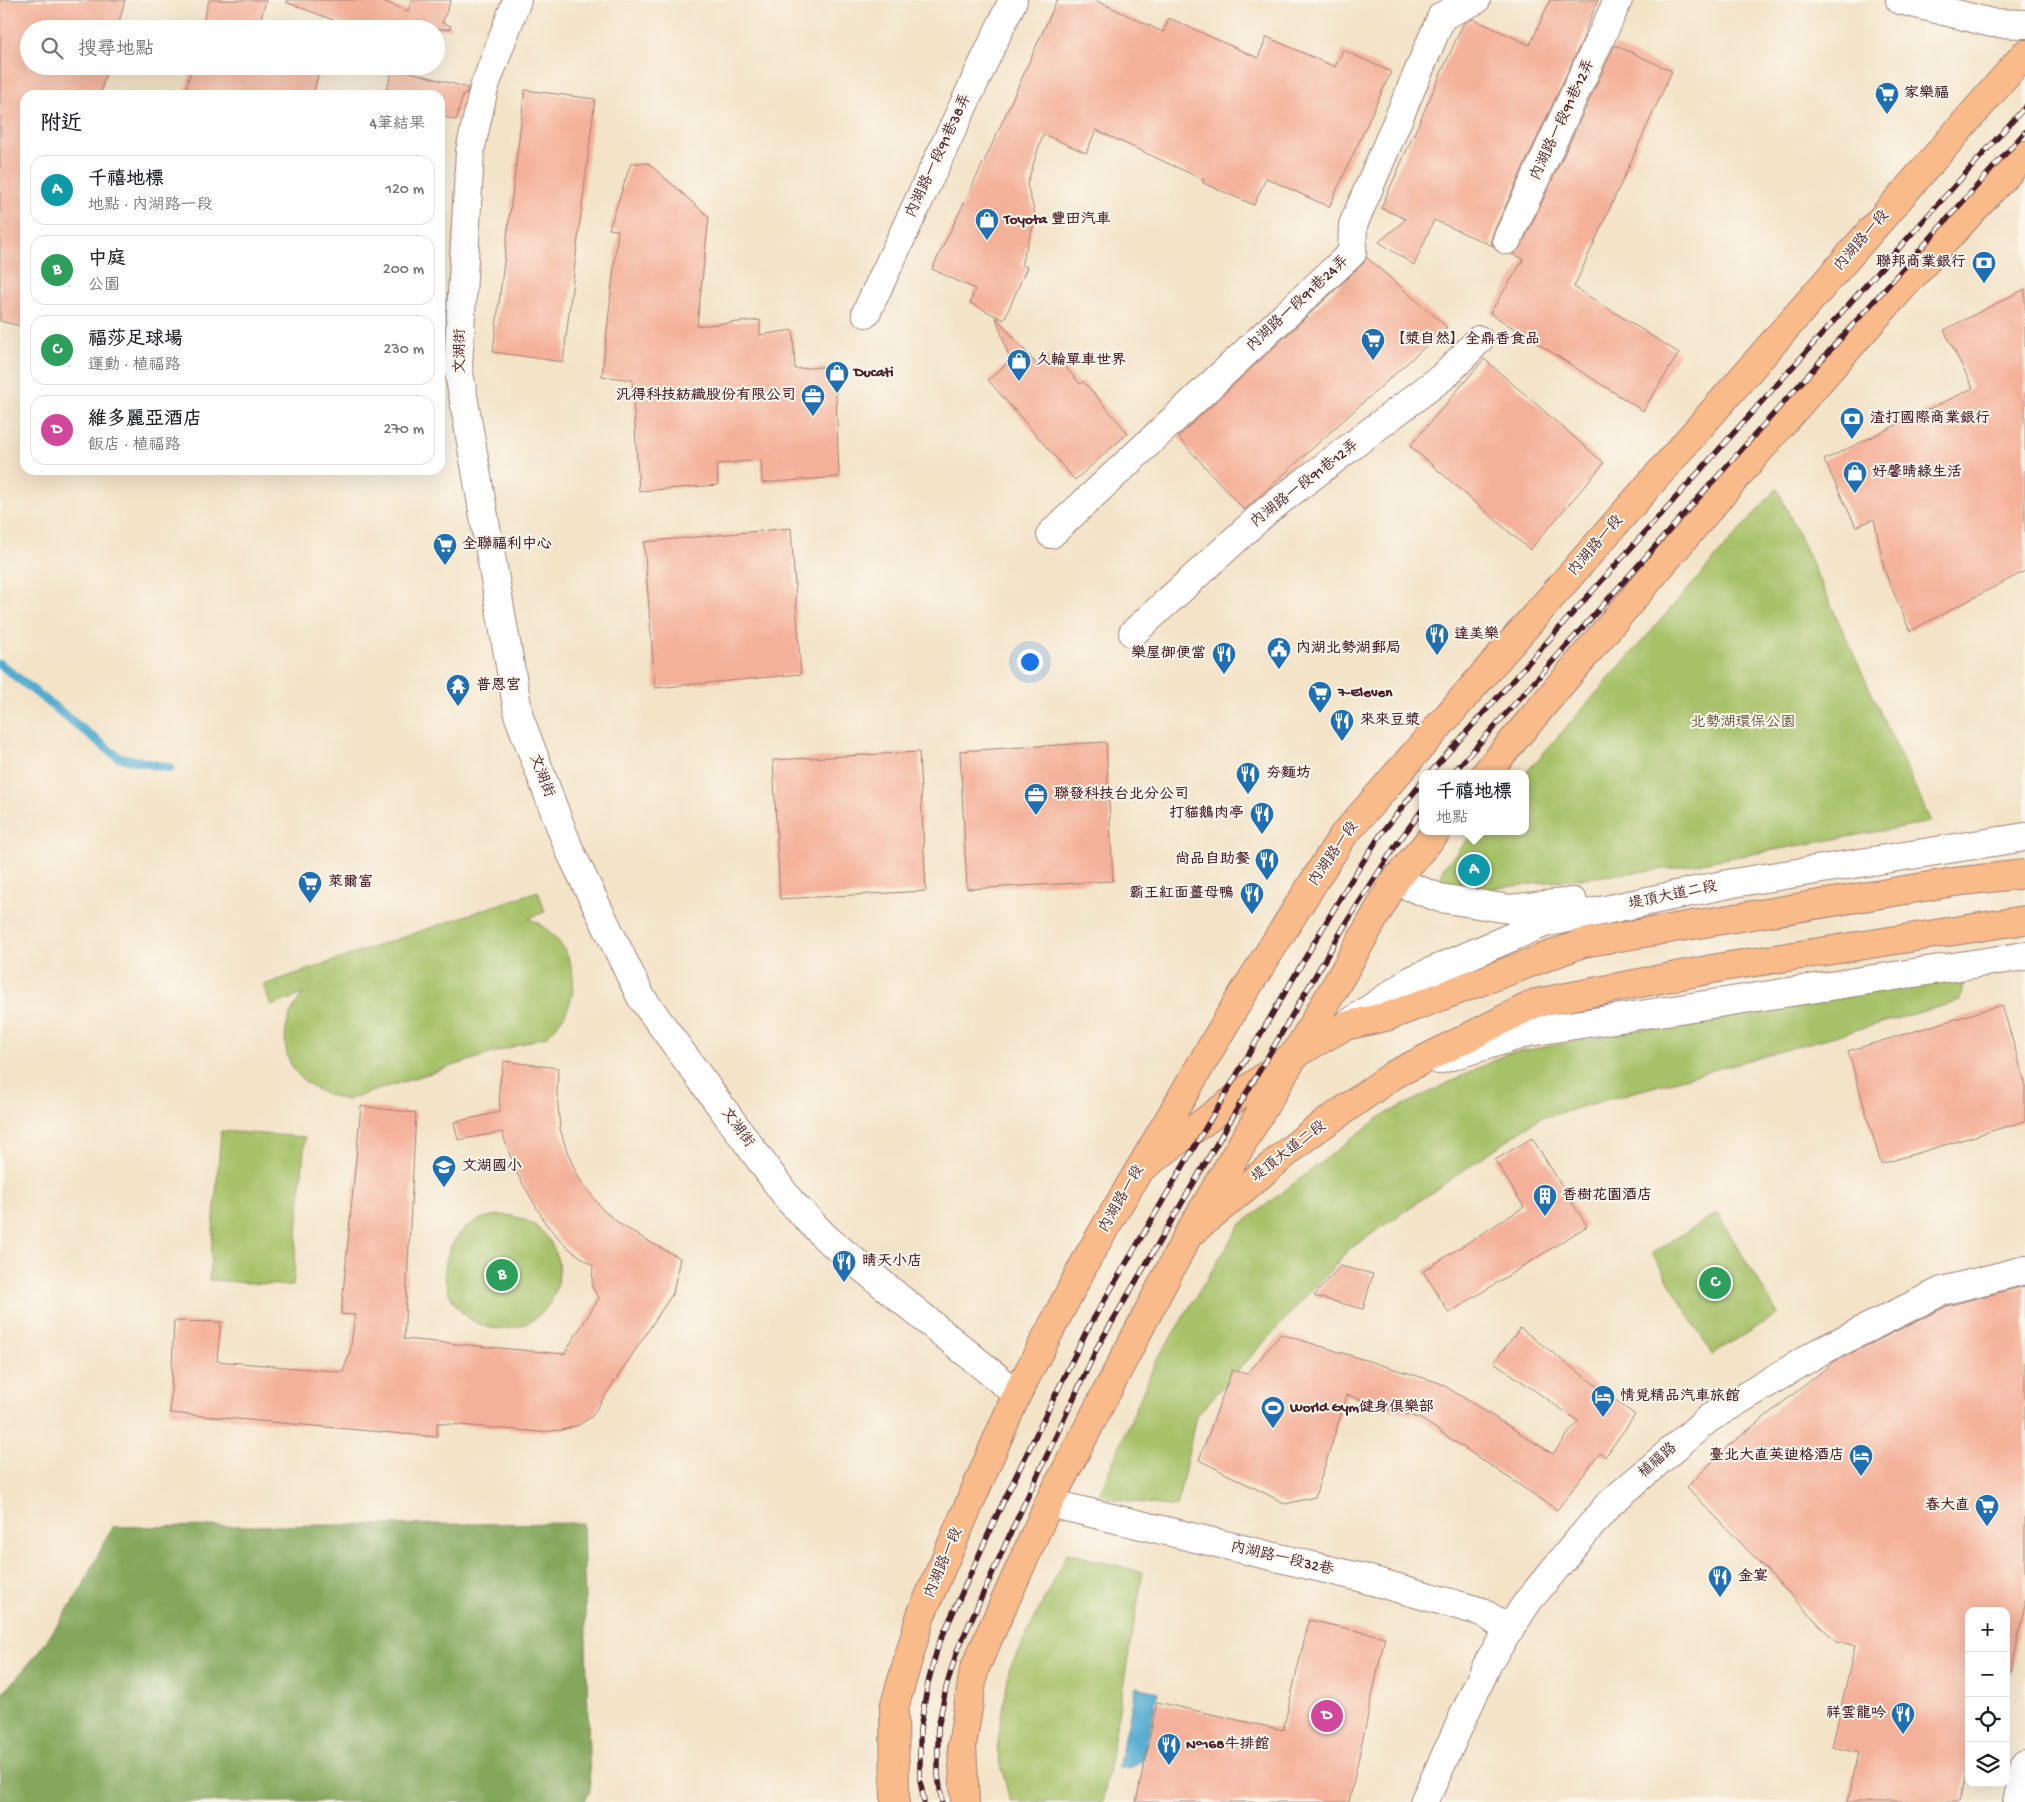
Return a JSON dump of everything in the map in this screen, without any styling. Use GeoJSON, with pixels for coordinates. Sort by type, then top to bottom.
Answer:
{"type":"FeatureCollection","features":[{"type":"Feature","properties":{"kind":"main road","name":"內湖路一段"},"geometry":{"type":"LineString","coordinates":[[895,1802],[894,1708],[921,1615],[1017,1394],[1089,1255],[1239,1000],[1342,837],[2025,54]]}},
{"type":"Feature","properties":{"kind":"main road"},"geometry":{"type":"LineString","coordinates":[[1488,770],[1769,438],[1984,198],[2025,155]]}},
{"type":"Feature","properties":{"kind":"main road"},"geometry":{"type":"LineString","coordinates":[[965,1802],[962,1746],[974,1670],[1049,1503],[1188,1235],[1395,881],[1434,835]]}},
{"type":"Feature","properties":{"kind":"main road","name":"堤頂大道二段"},"geometry":{"type":"LineString","coordinates":[[1139,1170],[1295,1054],[1345,1026],[1389,1016],[1583,943],[1954,882],[2025,874]]}},
{"type":"Feature","properties":{"kind":"main road","name":"堤頂大道二段"},"geometry":{"type":"LineString","coordinates":[[1188,1235],[1307,1136],[1395,1074],[1536,1003],[1724,966],[2025,920]]}},
{"type":"Feature","properties":{"kind":"street","name":"文湖街"},"geometry":{"type":"LineString","coordinates":[[517,0],[484,88],[470,151],[458,367],[519,717],[569,850],[641,997],[790,1201],[826,1238],[1017,1394]]}},
{"type":"Feature","properties":{"kind":"street","name":"內湖路一段91巷38弄"},"geometry":{"type":"LineString","coordinates":[[866,313],[1013,0]]}},
{"type":"Feature","properties":{"kind":"street","name":"內湖路一段91巷24弄"},"geometry":{"type":"LineString","coordinates":[[1051,534],[1352,253],[1353,224],[1442,16],[1476,0]]}},
{"type":"Feature","properties":{"kind":"street","name":"內湖路一段91巷12弄"},"geometry":{"type":"LineString","coordinates":[[1508,240],[1618,0]]}},
{"type":"Feature","properties":{"kind":"street"},"geometry":{"type":"LineString","coordinates":[[1900,0],[1992,23],[2025,24]]}},
{"type":"Feature","properties":{"kind":"street","name":"內湖路一段91巷12弄"},"geometry":{"type":"LineString","coordinates":[[1133,632],[1269,509],[1445,375],[1479,340]]}},
{"type":"Feature","properties":{"kind":"street","name":"堤頂大道二段"},"geometry":{"type":"LineString","coordinates":[[1345,1026],[1412,980],[1544,923],[1733,883],[2025,837]]}},
{"type":"Feature","properties":{"kind":"street"},"geometry":{"type":"LineString","coordinates":[[1395,881],[1440,898],[1508,909],[1733,883]]}},
{"type":"Feature","properties":{"kind":"street","name":"堤頂大道二段"},"geometry":{"type":"LineString","coordinates":[[1395,1074],[1529,1032],[2025,956]]}},
{"type":"Feature","properties":{"kind":"street","name":"植福路"},"geometry":{"type":"LineString","coordinates":[[1424,1802],[1489,1661],[1528,1601],[1608,1505],[1708,1419],[1819,1352],[1942,1291],[2025,1270]]}},
{"type":"Feature","properties":{"kind":"street","name":"內湖路一段32巷"},"geometry":{"type":"LineString","coordinates":[[1049,1503],[1359,1577],[1482,1612],[1510,1630]]}},
{"type":"Feature","properties":{"kind":"street"},"geometry":{"type":"LineString","coordinates":[[2016,1802],[2025,1765]]}},
{"type":"Feature","properties":{"kind":"green space","name":"北勢湖環保公園"},"geometry":{"type":"Polygon","coordinates":[[[1777,488],[1931,822],[1673,868],[1461,892],[1440,885],[1443,868],[1472,835],[1529,835],[1529,770],[1777,488]]]}},
{"type":"Feature","properties":{"kind":"green space"},"geometry":{"type":"Polygon","coordinates":[[[538,891],[545,912],[529,918],[546,929],[559,942],[568,957],[573,989],[569,1005],[560,1021],[547,1036],[346,1100],[313,1088],[295,1071],[289,1061],[285,1038],[290,1015],[303,994],[271,1006],[263,985],[538,891]]]}},
{"type":"Feature","properties":{"kind":"green space"},"geometry":{"type":"Polygon","coordinates":[[[1964,978],[1960,1001],[1538,1119],[1350,1249],[1196,1416],[1177,1507],[1098,1497],[1155,1363],[1240,1225],[1380,1117],[1506,1054],[1707,1018],[1964,978]]]}},
{"type":"Feature","properties":{"kind":"green space"},"geometry":{"type":"Polygon","coordinates":[[[221,1131],[305,1137],[293,1286],[209,1280],[221,1131]]]}},
{"type":"Feature","properties":{"kind":"green space"},"geometry":{"type":"Polygon","coordinates":[[[1717,1213],[1778,1314],[1712,1354],[1652,1253],[1717,1213]]]}},
{"type":"Feature","properties":{"kind":"green space"},"geometry":{"type":"Polygon","coordinates":[[[502,1215],[524,1220],[542,1232],[554,1250],[559,1272],[554,1294],[542,1312],[524,1324],[502,1329],[480,1324],[462,1312],[450,1294],[445,1272],[450,1250],[462,1232],[480,1220],[502,1215]]]}},
{"type":"Feature","properties":{"kind":"green space"},"geometry":{"type":"Polygon","coordinates":[[[583,1523],[590,1792],[584,1802],[0,1802],[0,1696],[39,1652],[82,1588],[112,1527],[583,1523]]]}},
{"type":"Feature","properties":{"kind":"green space"},"geometry":{"type":"Polygon","coordinates":[[[1067,1553],[1143,1572],[1103,1802],[1010,1802],[997,1748],[1009,1670],[1067,1553]]]}},
{"type":"Feature","properties":{"kind":"water"},"geometry":{"type":"Polygon","coordinates":[[[1136,1687],[1158,1692],[1143,1759],[1132,1767],[1118,1768],[1136,1687]]]}},
{"type":"Feature","properties":{"kind":"building"},"geometry":{"type":"Polygon","coordinates":[[[0,0],[125,0],[119,20],[20,20],[20,75],[106,75],[101,90],[20,90],[20,326],[0,321],[0,0]]]}},
{"type":"Feature","properties":{"kind":"building"},"geometry":{"type":"Polygon","coordinates":[[[209,0],[266,0],[260,20],[203,20],[209,0]]]}},
{"type":"Feature","properties":{"kind":"building"},"geometry":{"type":"Polygon","coordinates":[[[286,0],[380,0],[408,11],[412,0],[451,0],[443,20],[333,20],[286,2],[286,0]]]}},
{"type":"Feature","properties":{"kind":"building"},"geometry":{"type":"Polygon","coordinates":[[[1057,0],[1095,0],[1163,32],[1169,18],[1258,58],[1267,37],[1335,67],[1343,50],[1391,72],[1329,207],[1266,178],[1254,205],[1203,183],[1204,180],[1096,130],[1086,153],[1043,134],[1027,184],[1036,218],[1021,264],[1027,267],[1004,320],[970,303],[975,289],[932,269],[990,149],[1057,0]]]}},
{"type":"Feature","properties":{"kind":"building"},"geometry":{"type":"Polygon","coordinates":[[[1550,0],[1598,0],[1586,32],[1493,233],[1491,241],[1493,246],[1434,220],[1414,265],[1379,242],[1406,219],[1381,208],[1463,24],[1473,19],[1530,45],[1550,0]]]}},
{"type":"Feature","properties":{"kind":"building"},"geometry":{"type":"Polygon","coordinates":[[[445,24],[451,26],[450,29],[445,29],[445,24]]]}},
{"type":"Feature","properties":{"kind":"building"},"geometry":{"type":"Polygon","coordinates":[[[1615,45],[1672,71],[1574,287],[1679,353],[1643,411],[1490,313],[1524,259],[1512,254],[1521,247],[1615,45]]]}},
{"type":"Feature","properties":{"kind":"building"},"geometry":{"type":"Polygon","coordinates":[[[190,75],[318,75],[314,90],[185,90],[190,75]]]}},
{"type":"Feature","properties":{"kind":"building"},"geometry":{"type":"Polygon","coordinates":[[[391,75],[422,75],[468,88],[466,95],[463,95],[456,120],[445,117],[445,90],[386,90],[391,75]]]}},
{"type":"Feature","properties":{"kind":"building"},"geometry":{"type":"Polygon","coordinates":[[[525,90],[595,99],[563,362],[493,352],[525,90]]]}},
{"type":"Feature","properties":{"kind":"building"},"geometry":{"type":"Polygon","coordinates":[[[631,163],[648,163],[709,217],[697,326],[760,320],[760,335],[793,330],[795,369],[835,366],[839,477],[762,483],[761,460],[717,464],[718,485],[639,491],[632,380],[602,376],[618,230],[609,229],[631,163]]]}},
{"type":"Feature","properties":{"kind":"building"},"geometry":{"type":"Polygon","coordinates":[[[1366,257],[1447,327],[1244,510],[1178,437],[1363,264],[1366,257]]]}},
{"type":"Feature","properties":{"kind":"building"},"geometry":{"type":"Polygon","coordinates":[[[2025,289],[2025,571],[1910,631],[1885,572],[1874,519],[1856,527],[1824,460],[1973,388],[1944,330],[2025,289]]]}},
{"type":"Feature","properties":{"kind":"building"},"geometry":{"type":"Polygon","coordinates":[[[996,317],[1037,365],[1053,352],[1080,384],[1083,381],[1128,433],[1075,480],[988,380],[1010,361],[996,317]]]}},
{"type":"Feature","properties":{"kind":"building"},"geometry":{"type":"Polygon","coordinates":[[[1484,359],[1604,463],[1530,550],[1410,446],[1484,359]]]}},
{"type":"Feature","properties":{"kind":"building"},"geometry":{"type":"Polygon","coordinates":[[[791,528],[801,674],[655,688],[644,542],[791,528]]]}},
{"type":"Feature","properties":{"kind":"building","name":"聯發科技台北分公司"},"geometry":{"type":"Polygon","coordinates":[[[1106,742],[1113,881],[967,889],[960,751],[1106,742]]]}},
{"type":"Feature","properties":{"kind":"building"},"geometry":{"type":"Polygon","coordinates":[[[919,752],[926,891],[780,899],[773,760],[919,752]]]}},
{"type":"Feature","properties":{"kind":"building"},"geometry":{"type":"Polygon","coordinates":[[[2002,1005],[2025,1082],[2025,1121],[1881,1164],[1848,1051],[2002,1005]]]}},
{"type":"Feature","properties":{"kind":"building"},"geometry":{"type":"Polygon","coordinates":[[[504,1061],[558,1068],[557,1094],[560,1129],[568,1154],[580,1180],[603,1210],[620,1224],[680,1258],[673,1293],[591,1417],[579,1425],[562,1430],[540,1432],[437,1423],[437,1437],[170,1413],[174,1321],[221,1322],[217,1361],[343,1372],[350,1352],[355,1315],[341,1314],[361,1106],[416,1113],[404,1339],[564,1354],[599,1298],[592,1287],[593,1266],[567,1247],[546,1224],[515,1170],[502,1132],[458,1140],[454,1122],[500,1112],[499,1087],[504,1061]]]}},
{"type":"Feature","properties":{"kind":"building","name":"香樹花園酒店"},"geometry":{"type":"Polygon","coordinates":[[[1532,1138],[1587,1226],[1449,1313],[1423,1271],[1524,1207],[1495,1160],[1532,1138]]]}},
{"type":"Feature","properties":{"kind":"building"},"geometry":{"type":"Polygon","coordinates":[[[1340,1266],[1373,1274],[1363,1309],[1314,1296],[1340,1266]]]}},
{"type":"Feature","properties":{"kind":"building","name":"臺北大直英迪格酒店"},"geometry":{"type":"Polygon","coordinates":[[[2025,1286],[2025,1604],[2011,1672],[2010,1607],[1965,1607],[1965,1778],[1961,1802],[1847,1802],[1859,1753],[1832,1747],[1855,1645],[1836,1642],[1687,1487],[1728,1446],[1834,1362],[1947,1306],[2025,1286]]]}},
{"type":"Feature","properties":{"kind":"building"},"geometry":{"type":"Polygon","coordinates":[[[1520,1328],[1635,1415],[1605,1457],[1600,1453],[1557,1510],[1421,1419],[1347,1395],[1315,1497],[1286,1504],[1199,1460],[1232,1370],[1247,1374],[1281,1334],[1440,1383],[1553,1454],[1578,1421],[1494,1362],[1520,1328]]]}},
{"type":"Feature","properties":{"kind":"building"},"geometry":{"type":"Polygon","coordinates":[[[1309,1620],[1385,1637],[1349,1802],[1136,1802],[1157,1702],[1283,1730],[1309,1620]]]}},
{"type":"Feature","properties":{"kind":"waterway"},"geometry":{"type":"LineString","coordinates":[[0,664],[118,757],[170,768]]}},
{"type":"Feature","properties":{"kind":"railway"},"geometry":{"type":"LineString","coordinates":[[1433,770],[2025,107]]}},
{"type":"Feature","properties":{"kind":"railway"},"geometry":{"type":"LineString","coordinates":[[1456,770],[2025,132]]}},
{"type":"Feature","properties":{"kind":"railway"},"geometry":{"type":"LineString","coordinates":[[924,1802],[920,1779],[920,1729],[928,1683],[938,1646],[997,1515],[1087,1330],[1348,885],[1381,834],[1419,786]]}},
{"type":"Feature","properties":{"kind":"railway"},"geometry":{"type":"LineString","coordinates":[[942,1802],[938,1775],[938,1728],[946,1688],[957,1651],[1098,1346],[1348,920],[1396,845],[1419,814]]}},
{"type":"Feature","properties":{"kind":"place","name":"家樂福"},"geometry":{"type":"Point","coordinates":[1887,115]}},
{"type":"Feature","properties":{"kind":"place","name":"Toyota 豐田汽車"},"geometry":{"type":"Point","coordinates":[987,241]}},
{"type":"Feature","properties":{"kind":"place","name":"聯邦商業銀行"},"geometry":{"type":"Point","coordinates":[1984,284]}},
{"type":"Feature","properties":{"kind":"place","name":"【漿自然】全鼎香食品"},"geometry":{"type":"Point","coordinates":[1373,361]}},
{"type":"Feature","properties":{"kind":"place","name":"久輪單車世界"},"geometry":{"type":"Point","coordinates":[1019,382]}},
{"type":"Feature","properties":{"kind":"place","name":"Ducati"},"geometry":{"type":"Point","coordinates":[837,394]}},
{"type":"Feature","properties":{"kind":"place","name":"汎得科技紡織股份有限公司"},"geometry":{"type":"Point","coordinates":[813,417]}},
{"type":"Feature","properties":{"kind":"place","name":"渣打國際商業銀行"},"geometry":{"type":"Point","coordinates":[1852,440]}},
{"type":"Feature","properties":{"kind":"place","name":"好馨晴綠生活"},"geometry":{"type":"Point","coordinates":[1855,494]}},
{"type":"Feature","properties":{"kind":"place","name":"全聯福利中心"},"geometry":{"type":"Point","coordinates":[445,566]}},
{"type":"Feature","properties":{"kind":"place","name":"達美樂"},"geometry":{"type":"Point","coordinates":[1437,656]}},
{"type":"Feature","properties":{"kind":"place","name":"內湖北勢湖郵局"},"geometry":{"type":"Point","coordinates":[1279,670]}},
{"type":"Feature","properties":{"kind":"place","name":"樂屋御便當"},"geometry":{"type":"Point","coordinates":[1224,675]}},
{"type":"Feature","properties":{"kind":"place","name":"普恩宮"},"geometry":{"type":"Point","coordinates":[458,707]}},
{"type":"Feature","properties":{"kind":"place","name":"7-Eleven"},"geometry":{"type":"Point","coordinates":[1320,714]}},
{"type":"Feature","properties":{"kind":"place","name":"來來豆漿"},"geometry":{"type":"Point","coordinates":[1342,742]}},
{"type":"Feature","properties":{"kind":"place","name":"夯麵坊"},"geometry":{"type":"Point","coordinates":[1248,795]}},
{"type":"Feature","properties":{"kind":"place","name":"聯發科技台北分公司"},"geometry":{"type":"Point","coordinates":[1036,816]}},
{"type":"Feature","properties":{"kind":"place","name":"打貓鵝肉亭"},"geometry":{"type":"Point","coordinates":[1262,835]}},
{"type":"Feature","properties":{"kind":"place","name":"千禧地標"},"geometry":{"type":"Point","coordinates":[1474,870]}},
{"type":"Feature","properties":{"kind":"place","name":"尚品自助餐"},"geometry":{"type":"Point","coordinates":[1267,881]}},
{"type":"Feature","properties":{"kind":"place","name":"萊爾富"},"geometry":{"type":"Point","coordinates":[310,904]}},
{"type":"Feature","properties":{"kind":"place","name":"霸王紅面薑母鴨"},"geometry":{"type":"Point","coordinates":[1252,915]}},
{"type":"Feature","properties":{"kind":"place","name":"文湖國小"},"geometry":{"type":"Point","coordinates":[444,1188]}},
{"type":"Feature","properties":{"kind":"place","name":"香樹花園酒店"},"geometry":{"type":"Point","coordinates":[1545,1217]}},
{"type":"Feature","properties":{"kind":"place","name":"中庭"},"geometry":{"type":"Point","coordinates":[502,1275]}},
{"type":"Feature","properties":{"kind":"place","name":"晴天小店"},"geometry":{"type":"Point","coordinates":[844,1283]}},
{"type":"Feature","properties":{"kind":"place","name":"福莎足球場"},"geometry":{"type":"Point","coordinates":[1715,1283]}},
{"type":"Feature","properties":{"kind":"place","name":"情覓精品汽車旅館"},"geometry":{"type":"Point","coordinates":[1603,1418]}},
{"type":"Feature","properties":{"kind":"place","name":"World Gym健身俱樂部"},"geometry":{"type":"Point","coordinates":[1273,1429]}},
{"type":"Feature","properties":{"kind":"place","name":"臺北大直英迪格酒店"},"geometry":{"type":"Point","coordinates":[1861,1477]}},
{"type":"Feature","properties":{"kind":"place","name":"春大直"},"geometry":{"type":"Point","coordinates":[1987,1527]}},
{"type":"Feature","properties":{"kind":"place","name":"金宴"},"geometry":{"type":"Point","coordinates":[1720,1598]}},
{"type":"Feature","properties":{"kind":"place","name":"維多麗亞酒店"},"geometry":{"type":"Point","coordinates":[1327,1716]}},
{"type":"Feature","properties":{"kind":"place","name":"祥雲龍吟"},"geometry":{"type":"Point","coordinates":[1903,1735]}},
{"type":"Feature","properties":{"kind":"place","name":"N°168牛排館"},"geometry":{"type":"Point","coordinates":[1169,1766]}}]}
